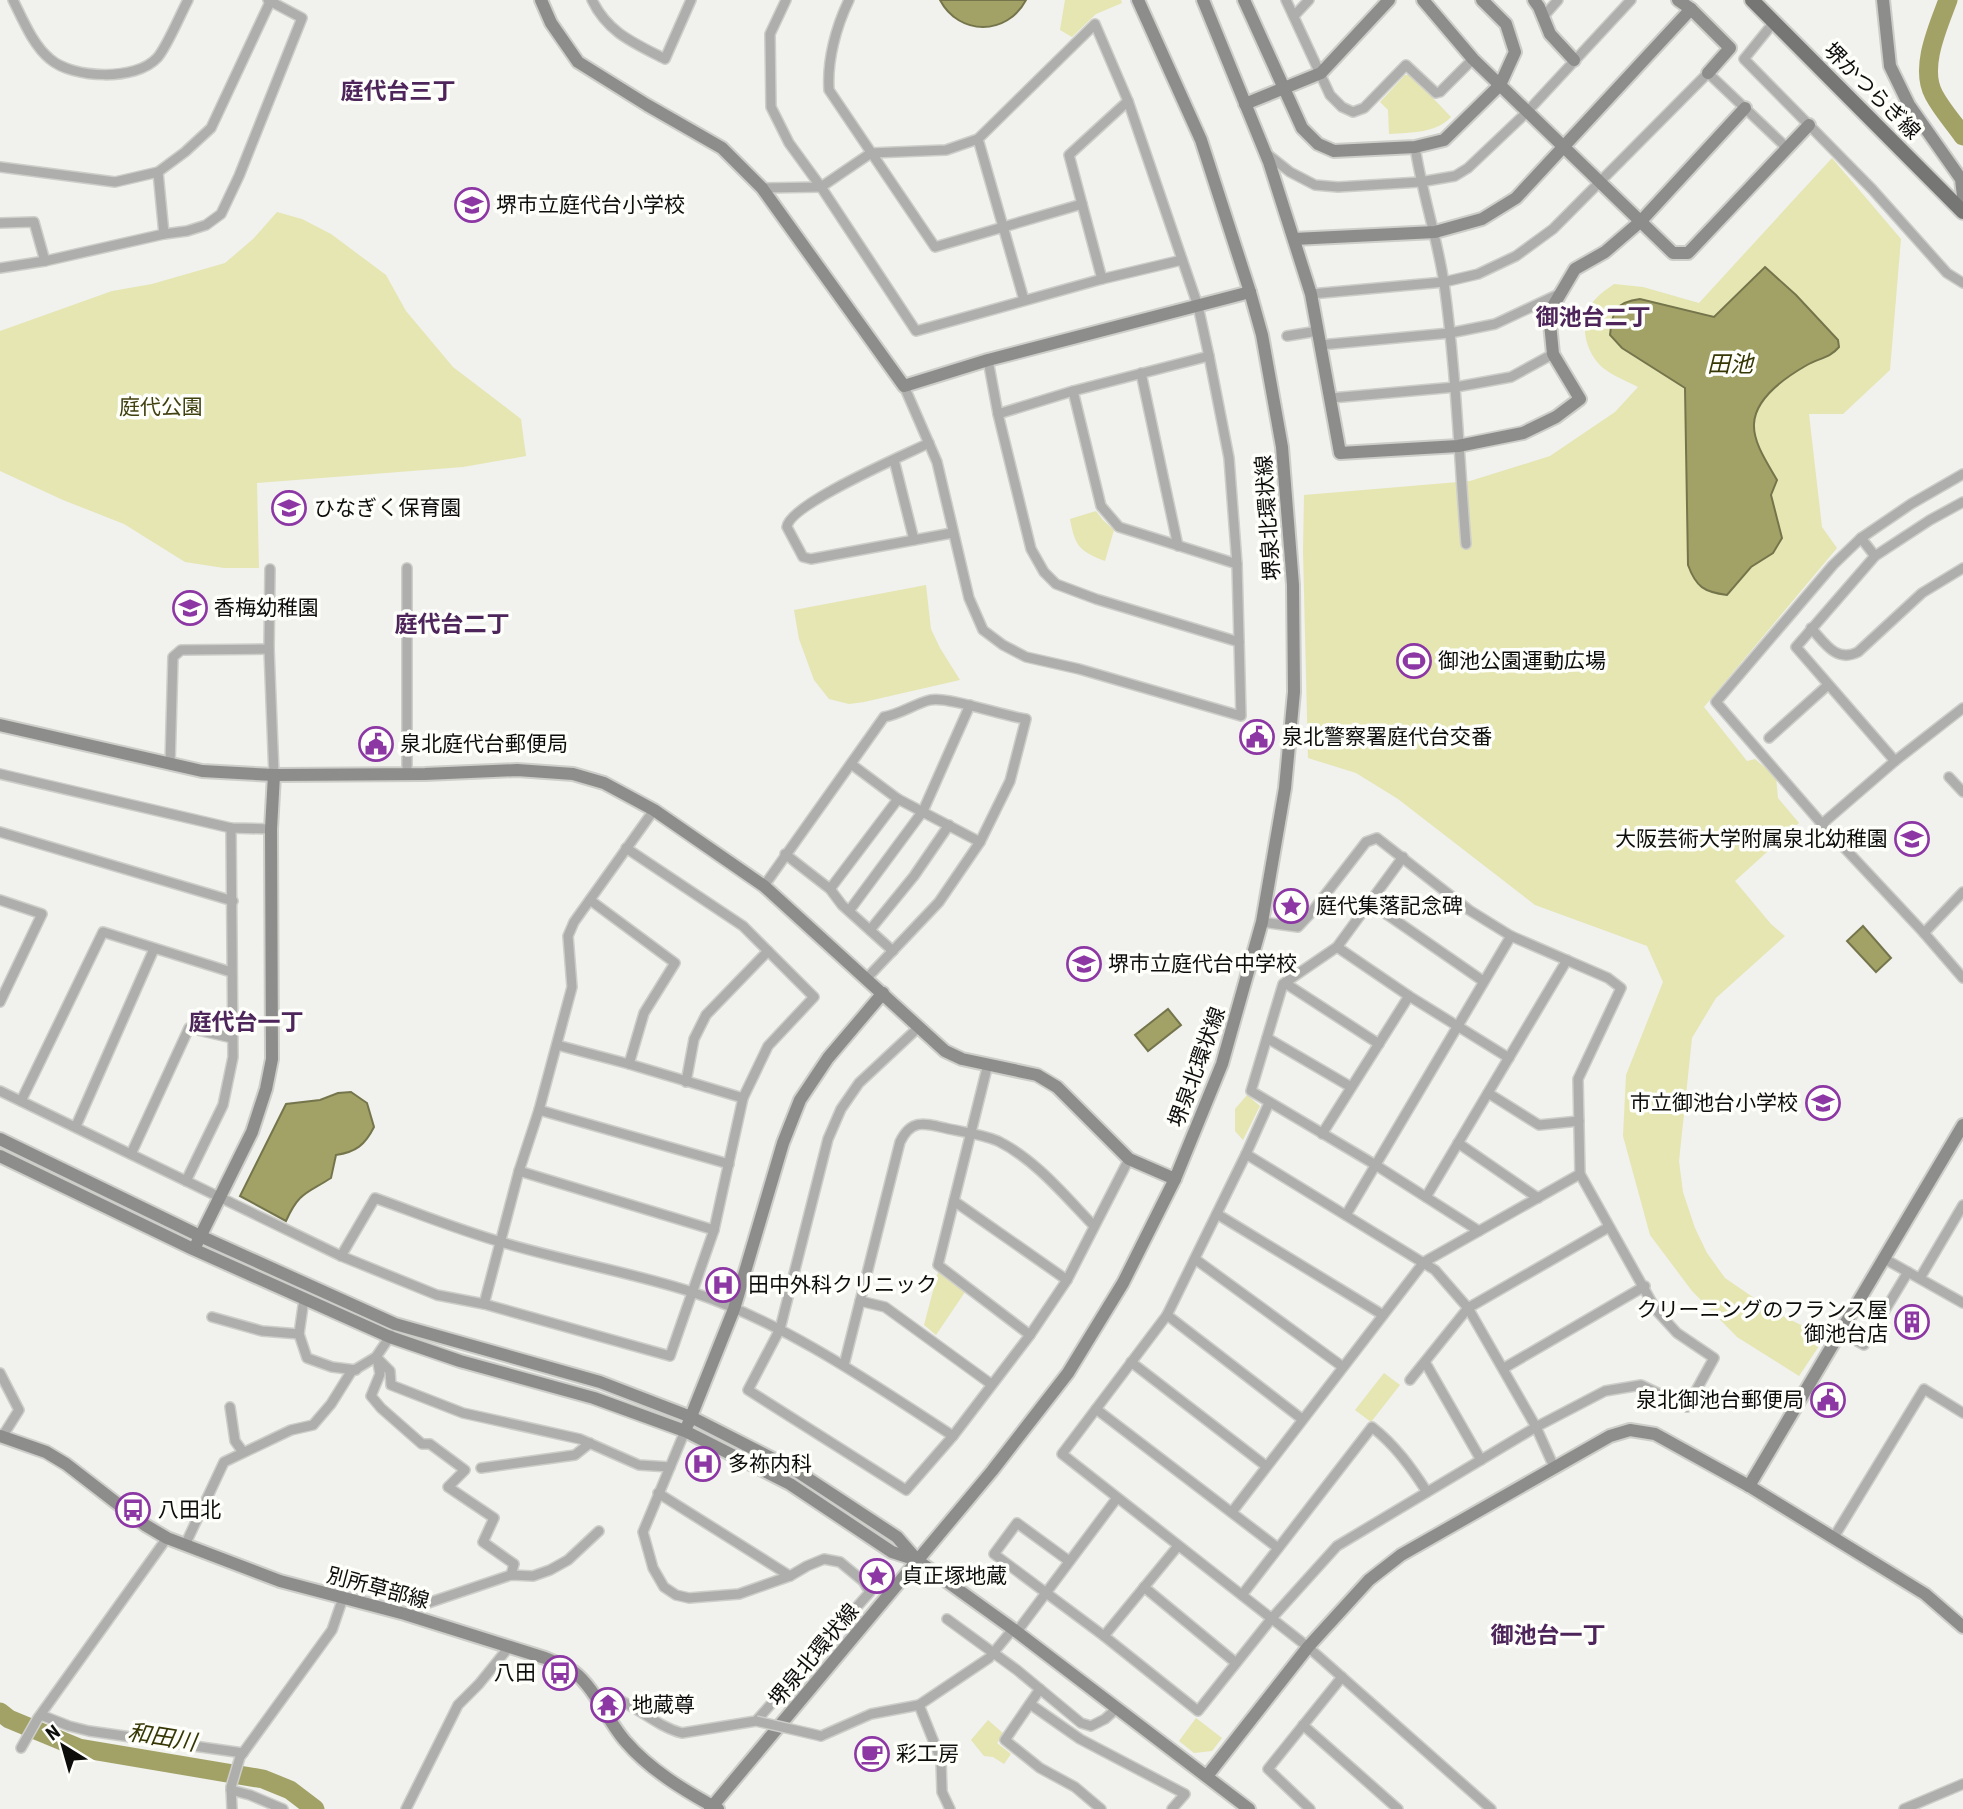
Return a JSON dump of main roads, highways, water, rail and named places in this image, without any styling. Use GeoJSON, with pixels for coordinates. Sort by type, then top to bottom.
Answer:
{"type":"FeatureCollection","features":[{"type":"Feature","properties":{"kind":"main road","name":"堺かつらぎ線"},"geometry":{"type":"LineString","coordinates":[[1752,0],[1961,211]]}},
{"type":"Feature","properties":{"kind":"water"},"geometry":{"type":"Polygon","coordinates":[[[940,0],[1026,0],[1018,12],[1007,20],[983,27],[959,20],[948,12],[940,0]]]}},
{"type":"Feature","properties":{"kind":"water","name":"田池"},"geometry":{"type":"Polygon","coordinates":[[[1765,267],[1796,295],[1838,340],[1839,347],[1773,389],[1756,414],[1756,439],[1777,480],[1771,495],[1782,538],[1773,553],[1751,567],[1727,595],[1702,587],[1694,579],[1688,565],[1685,388],[1622,348],[1610,335],[1616,310],[1632,300],[1640,299],[1714,317],[1765,267]]]}},
{"type":"Feature","properties":{"kind":"water"},"geometry":{"type":"Polygon","coordinates":[[[1863,926],[1891,958],[1876,972],[1847,941],[1863,926]]]}},
{"type":"Feature","properties":{"kind":"water"},"geometry":{"type":"Polygon","coordinates":[[[1168,1009],[1181,1025],[1148,1051],[1135,1035],[1168,1009]]]}},
{"type":"Feature","properties":{"kind":"water"},"geometry":{"type":"Polygon","coordinates":[[[351,1092],[367,1103],[374,1127],[359,1147],[336,1155],[331,1178],[299,1199],[286,1221],[240,1196],[286,1104],[320,1100],[338,1093],[351,1092]]]}},
{"type":"Feature","properties":{"kind":"waterway"},"geometry":{"type":"LineString","coordinates":[[1948,0],[1935,35],[1928,73],[1934,95],[1963,136]]}},
{"type":"Feature","properties":{"kind":"waterway","name":"和田川"},"geometry":{"type":"LineString","coordinates":[[0,1712],[9,1719],[79,1748],[263,1779],[290,1790],[315,1809]]}},
{"type":"Feature","properties":{"kind":"place","name":"堺市立庭代台小学校"},"geometry":{"type":"Point","coordinates":[472,205]}},
{"type":"Feature","properties":{"kind":"place","name":"ひなぎく保育園"},"geometry":{"type":"Point","coordinates":[289,508]}},
{"type":"Feature","properties":{"kind":"place","name":"香梅幼稚園"},"geometry":{"type":"Point","coordinates":[190,608]}},
{"type":"Feature","properties":{"kind":"place","name":"御池公園運動広場"},"geometry":{"type":"Point","coordinates":[1414,661]}},
{"type":"Feature","properties":{"kind":"place","name":"泉北警察署庭代台交番"},"geometry":{"type":"Point","coordinates":[1257,737]}},
{"type":"Feature","properties":{"kind":"place","name":"泉北庭代台郵便局"},"geometry":{"type":"Point","coordinates":[376,744]}},
{"type":"Feature","properties":{"kind":"place","name":"大阪芸術大学附属泉北幼稚園"},"geometry":{"type":"Point","coordinates":[1912,839]}},
{"type":"Feature","properties":{"kind":"place","name":"庭代集落記念碑"},"geometry":{"type":"Point","coordinates":[1291,906]}},
{"type":"Feature","properties":{"kind":"place","name":"堺市立庭代台中学校"},"geometry":{"type":"Point","coordinates":[1084,964]}},
{"type":"Feature","properties":{"kind":"place","name":"市立御池台小学校"},"geometry":{"type":"Point","coordinates":[1823,1103]}},
{"type":"Feature","properties":{"kind":"place","name":"田中外科クリニック"},"geometry":{"type":"Point","coordinates":[723,1285]}},
{"type":"Feature","properties":{"kind":"place","name":"クリーニングのフランス屋 御池台店"},"geometry":{"type":"Point","coordinates":[1912,1322]}},
{"type":"Feature","properties":{"kind":"place","name":"泉北御池台郵便局"},"geometry":{"type":"Point","coordinates":[1828,1400]}},
{"type":"Feature","properties":{"kind":"place","name":"多祢内科"},"geometry":{"type":"Point","coordinates":[703,1464]}},
{"type":"Feature","properties":{"kind":"place","name":"八田北"},"geometry":{"type":"Point","coordinates":[133,1510]}},
{"type":"Feature","properties":{"kind":"place","name":"貞正塚地蔵"},"geometry":{"type":"Point","coordinates":[877,1576]}},
{"type":"Feature","properties":{"kind":"place","name":"八田"},"geometry":{"type":"Point","coordinates":[560,1673]}},
{"type":"Feature","properties":{"kind":"place","name":"地蔵尊"},"geometry":{"type":"Point","coordinates":[608,1705]}},
{"type":"Feature","properties":{"kind":"place","name":"彩工房"},"geometry":{"type":"Point","coordinates":[872,1754]}},
{"type":"Feature","properties":{"kind":"district","name":"庭代台三丁"},"geometry":{"type":"Point","coordinates":[398,91]}},
{"type":"Feature","properties":{"kind":"district","name":"御池台二丁"},"geometry":{"type":"Point","coordinates":[1593,317]}},
{"type":"Feature","properties":{"kind":"district","name":"庭代台二丁"},"geometry":{"type":"Point","coordinates":[452,624]}},
{"type":"Feature","properties":{"kind":"district","name":"庭代台一丁"},"geometry":{"type":"Point","coordinates":[246,1022]}},
{"type":"Feature","properties":{"kind":"district","name":"御池台一丁"},"geometry":{"type":"Point","coordinates":[1548,1635]}},
{"type":"Feature","properties":{"kind":"park label","name":"庭代公園"},"geometry":{"type":"Point","coordinates":[161,407]}}]}
